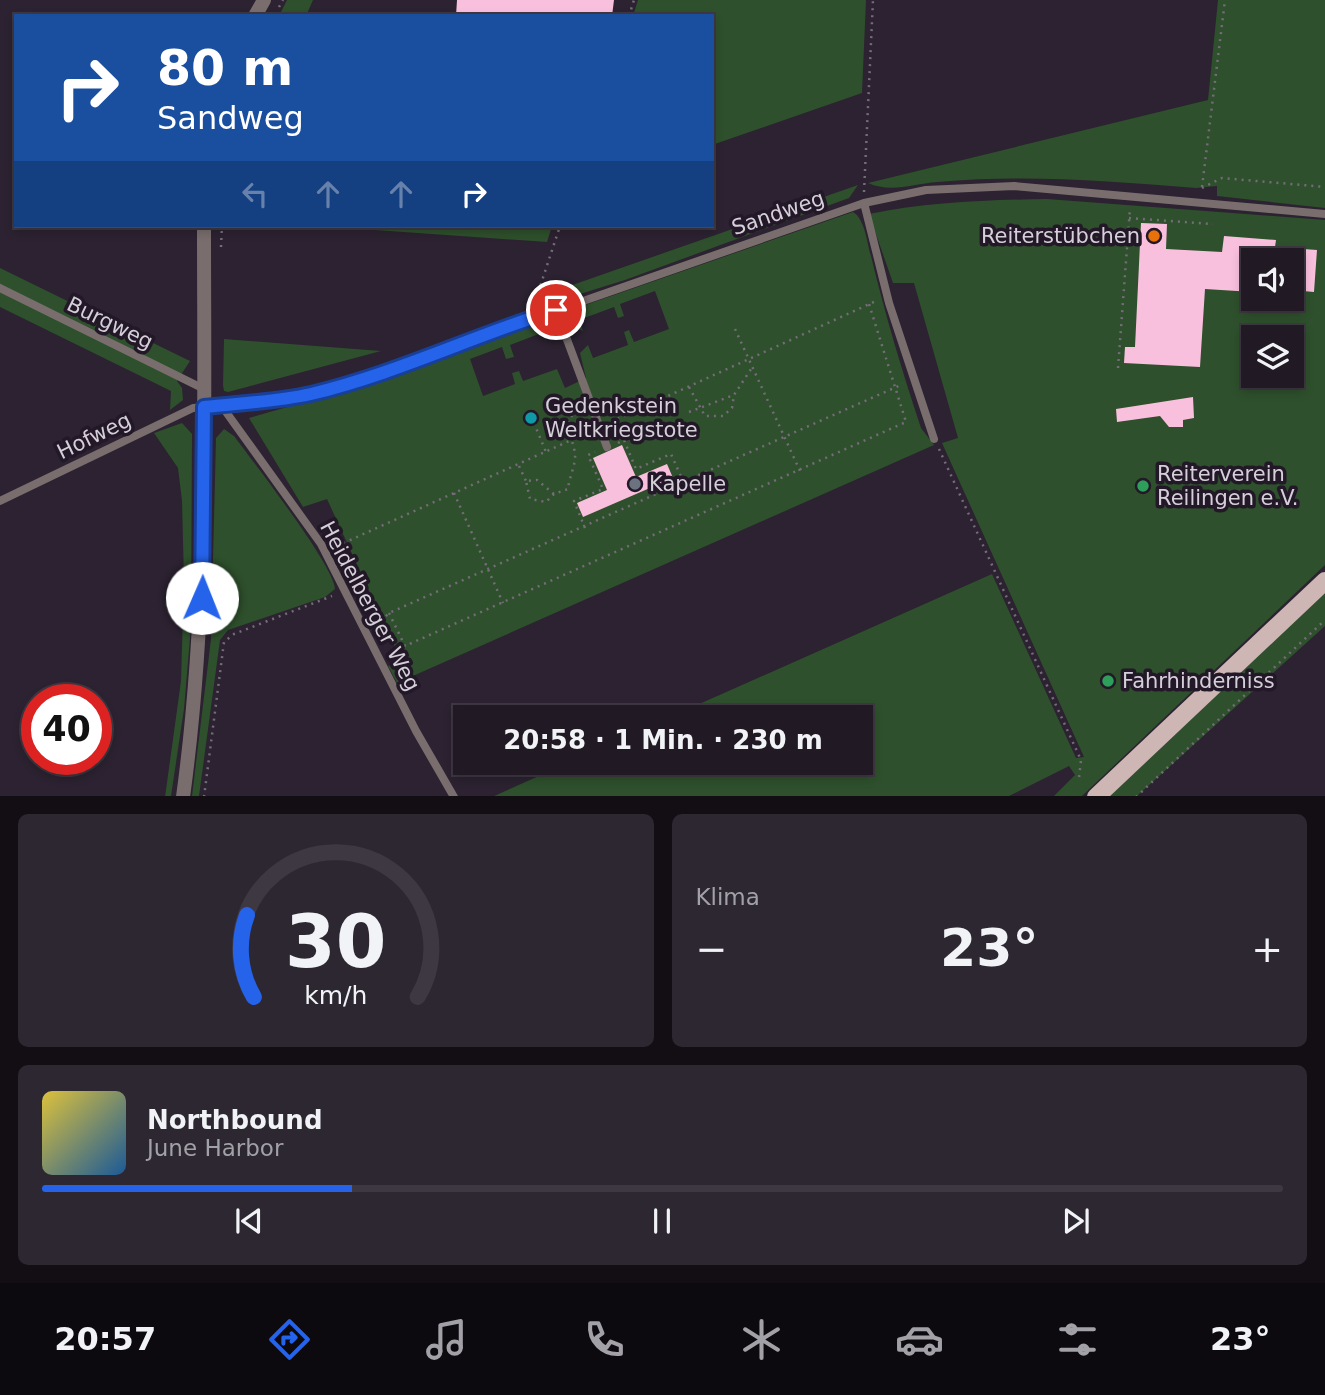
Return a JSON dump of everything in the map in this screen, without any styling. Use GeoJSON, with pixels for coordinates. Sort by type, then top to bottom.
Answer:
{"type":"FeatureCollection","features":[{"type":"Feature","properties":{"kind":"main road"},"geometry":{"type":"LineString","coordinates":[[1096,796],[1325,581]]}},
{"type":"Feature","properties":{"kind":"street"},"geometry":{"type":"LineString","coordinates":[[183,796],[199,665],[204,228]]}},
{"type":"Feature","properties":{"kind":"lane","name":"Sandweg"},"geometry":{"type":"LineString","coordinates":[[221,405],[268,402],[332,388],[411,363],[530,318],[864,203],[967,186],[1014,186],[1325,214]]}},
{"type":"Feature","properties":{"kind":"lane"},"geometry":{"type":"LineString","coordinates":[[864,203],[889,303],[934,439]]}},
{"type":"Feature","properties":{"kind":"lane","name":"Burgweg"},"geometry":{"type":"LineString","coordinates":[[0,288],[204,389]]}},
{"type":"Feature","properties":{"kind":"lane"},"geometry":{"type":"LineString","coordinates":[[556,310],[607,447]]}},
{"type":"Feature","properties":{"kind":"lane","name":"Hofweg"},"geometry":{"type":"LineString","coordinates":[[0,500],[185,411],[221,405]]}},
{"type":"Feature","properties":{"kind":"lane","name":"Heidelberger Weg"},"geometry":{"type":"LineString","coordinates":[[221,405],[321,544],[416,731],[454,796]]}},
{"type":"Feature","properties":{"kind":"path"},"geometry":{"type":"LineString","coordinates":[[864,203],[873,0]]}},
{"type":"Feature","properties":{"kind":"path"},"geometry":{"type":"LineString","coordinates":[[1197,201],[1208,159],[1225,0]]}},
{"type":"Feature","properties":{"kind":"path"},"geometry":{"type":"LineString","coordinates":[[1202,187],[1222,178],[1325,187]]}},
{"type":"Feature","properties":{"kind":"path"},"geometry":{"type":"LineString","coordinates":[[1118,368],[1129,213]]}},
{"type":"Feature","properties":{"kind":"path"},"geometry":{"type":"LineString","coordinates":[[1129,218],[1213,225]]}},
{"type":"Feature","properties":{"kind":"path"},"geometry":{"type":"LineString","coordinates":[[530,318],[558,228]]}},
{"type":"Feature","properties":{"kind":"path"},"geometry":{"type":"LineString","coordinates":[[345,542],[519,466],[881,299]]}},
{"type":"Feature","properties":{"kind":"path"},"geometry":{"type":"LineString","coordinates":[[389,613],[405,646],[906,422],[869,304]]}},
{"type":"Feature","properties":{"kind":"path"},"geometry":{"type":"LineString","coordinates":[[735,329],[800,471]]}},
{"type":"Feature","properties":{"kind":"path"},"geometry":{"type":"LineString","coordinates":[[689,387],[709,418],[723,416],[732,408],[734,395],[753,366]]}},
{"type":"Feature","properties":{"kind":"path"},"geometry":{"type":"LineString","coordinates":[[383,623],[389,613],[906,383]]}},
{"type":"Feature","properties":{"kind":"path"},"geometry":{"type":"LineString","coordinates":[[689,412],[734,395]]}},
{"type":"Feature","properties":{"kind":"path"},"geometry":{"type":"LineString","coordinates":[[569,423],[557,416],[559,408],[575,411]]}},
{"type":"Feature","properties":{"kind":"path"},"geometry":{"type":"LineString","coordinates":[[534,423],[546,452]]}},
{"type":"Feature","properties":{"kind":"path"},"geometry":{"type":"LineString","coordinates":[[934,439],[1081,760],[1079,778]]}},
{"type":"Feature","properties":{"kind":"path"},"geometry":{"type":"LineString","coordinates":[[585,528],[574,501],[603,489],[589,455],[624,440],[636,470],[671,454],[684,481]]}},
{"type":"Feature","properties":{"kind":"path"},"geometry":{"type":"LineString","coordinates":[[519,466],[530,499],[537,503],[546,502],[554,494],[568,489],[575,456],[569,442]]}},
{"type":"Feature","properties":{"kind":"path"},"geometry":{"type":"LineString","coordinates":[[526,481],[537,480],[554,494]]}},
{"type":"Feature","properties":{"kind":"path"},"geometry":{"type":"LineString","coordinates":[[454,493],[503,603]]}},
{"type":"Feature","properties":{"kind":"path"},"geometry":{"type":"LineString","coordinates":[[204,796],[224,642],[234,634],[345,591]]}},
{"type":"Feature","properties":{"kind":"path"},"geometry":{"type":"LineString","coordinates":[[1136,796],[1325,620]]}},
{"type":"Feature","properties":{"kind":"green space"},"geometry":{"type":"Polygon","coordinates":[[[287,0],[313,0],[307,14],[280,14],[287,0]]]}},
{"type":"Feature","properties":{"kind":"green space"},"geometry":{"type":"Polygon","coordinates":[[[638,0],[866,0],[862,93],[714,144],[714,14],[634,14],[638,0]]]}},
{"type":"Feature","properties":{"kind":"green space"},"geometry":{"type":"Polygon","coordinates":[[[1218,0],[1325,0],[1325,208],[1217,196],[1217,186],[1196,188],[1034,179],[937,182],[893,188],[868,183],[1208,100],[1218,0]]]}},
{"type":"Feature","properties":{"kind":"green space"},"geometry":{"type":"Polygon","coordinates":[[[858,185],[849,198],[625,280],[538,307],[541,296],[858,185]]]}},
{"type":"Feature","properties":{"kind":"green space","name":"Reiterverein Reilingen e.V."},"geometry":{"type":"Polygon","coordinates":[[[1047,199],[1325,220],[1325,565],[1082,796],[1054,796],[1075,775],[1069,766],[1009,796],[494,796],[541,775],[873,775],[873,705],[697,705],[992,574],[1076,758],[1084,757],[942,443],[958,438],[914,283],[893,283],[869,214],[935,204],[1047,199]]]}},
{"type":"Feature","properties":{"kind":"green space"},"geometry":{"type":"Polygon","coordinates":[[[853,212],[865,232],[888,321],[921,428],[934,445],[397,683],[388,666],[401,661],[327,499],[303,507],[249,418],[388,378],[540,322],[544,332],[510,345],[514,357],[506,359],[502,347],[470,359],[483,396],[515,384],[512,373],[519,371],[523,381],[557,369],[565,388],[586,378],[580,353],[588,345],[593,358],[628,345],[624,332],[629,330],[634,342],[669,329],[655,291],[620,304],[624,316],[618,318],[614,307],[579,320],[583,331],[567,324],[571,310],[853,212]]]}},
{"type":"Feature","properties":{"kind":"green space"},"geometry":{"type":"Polygon","coordinates":[[[347,228],[551,228],[547,242],[347,228]]]}},
{"type":"Feature","properties":{"kind":"green space"},"geometry":{"type":"Polygon","coordinates":[[[0,268],[190,361],[177,381],[182,388],[183,400],[170,410],[171,391],[0,307],[0,268]]]}},
{"type":"Feature","properties":{"kind":"green space"},"geometry":{"type":"Polygon","coordinates":[[[224,339],[381,351],[228,392],[224,391],[223,385],[224,339]]]}},
{"type":"Feature","properties":{"kind":"green space"},"geometry":{"type":"Polygon","coordinates":[[[182,423],[192,434],[191,626],[184,709],[171,796],[165,796],[181,681],[184,581],[182,501],[178,468],[154,433],[182,423]]]}},
{"type":"Feature","properties":{"kind":"green space"},"geometry":{"type":"Polygon","coordinates":[[[224,429],[234,436],[291,513],[322,559],[335,589],[325,597],[228,630],[220,640],[199,796],[192,796],[211,639],[216,438],[224,429]]]}},
{"type":"Feature","properties":{"kind":"green space"},"geometry":{"type":"Polygon","coordinates":[[[1325,593],[1325,626],[1137,796],[1110,796],[1325,593]]]}},
{"type":"Feature","properties":{"kind":"building"},"geometry":{"type":"Polygon","coordinates":[[[457,0],[614,0],[612,14],[456,14],[457,0]]]}},
{"type":"Feature","properties":{"kind":"building"},"geometry":{"type":"Polygon","coordinates":[[[1141,223],[1167,224],[1166,249],[1222,252],[1224,236],[1276,240],[1275,247],[1289,248],[1241,248],[1241,291],[1205,289],[1200,367],[1124,363],[1125,347],[1135,347],[1141,223]]]}},
{"type":"Feature","properties":{"kind":"building"},"geometry":{"type":"Polygon","coordinates":[[[1304,249],[1317,250],[1314,292],[1304,291],[1304,249]]]}},
{"type":"Feature","properties":{"kind":"building"},"geometry":{"type":"Polygon","coordinates":[[[1193,397],[1194,418],[1183,420],[1183,427],[1169,427],[1160,416],[1117,422],[1116,409],[1193,397]]]}},
{"type":"Feature","properties":{"kind":"building","name":"Kapelle"},"geometry":{"type":"Polygon","coordinates":[[[622,445],[636,477],[667,464],[673,478],[583,517],[577,503],[607,490],[593,458],[622,445]]]}},
{"type":"Feature","properties":{"kind":"place","name":"Reiterstübchen"},"geometry":{"type":"Point","coordinates":[1154,236]}},
{"type":"Feature","properties":{"kind":"place","name":"Gedenkstein Weltkriegstote"},"geometry":{"type":"Point","coordinates":[531,418]}},
{"type":"Feature","properties":{"kind":"place","name":"Kapelle"},"geometry":{"type":"Point","coordinates":[635,484]}},
{"type":"Feature","properties":{"kind":"place","name":"Reiterverein Reilingen e.V."},"geometry":{"type":"Point","coordinates":[1143,486]}},
{"type":"Feature","properties":{"kind":"place","name":"Fahrhinderniss"},"geometry":{"type":"Point","coordinates":[1108,681]}},
{"type":"Feature","properties":{"kind":"route"},"geometry":{"type":"LineString","coordinates":[[202,598],[204,407],[268,402],[343,385],[556,310]]}}]}
